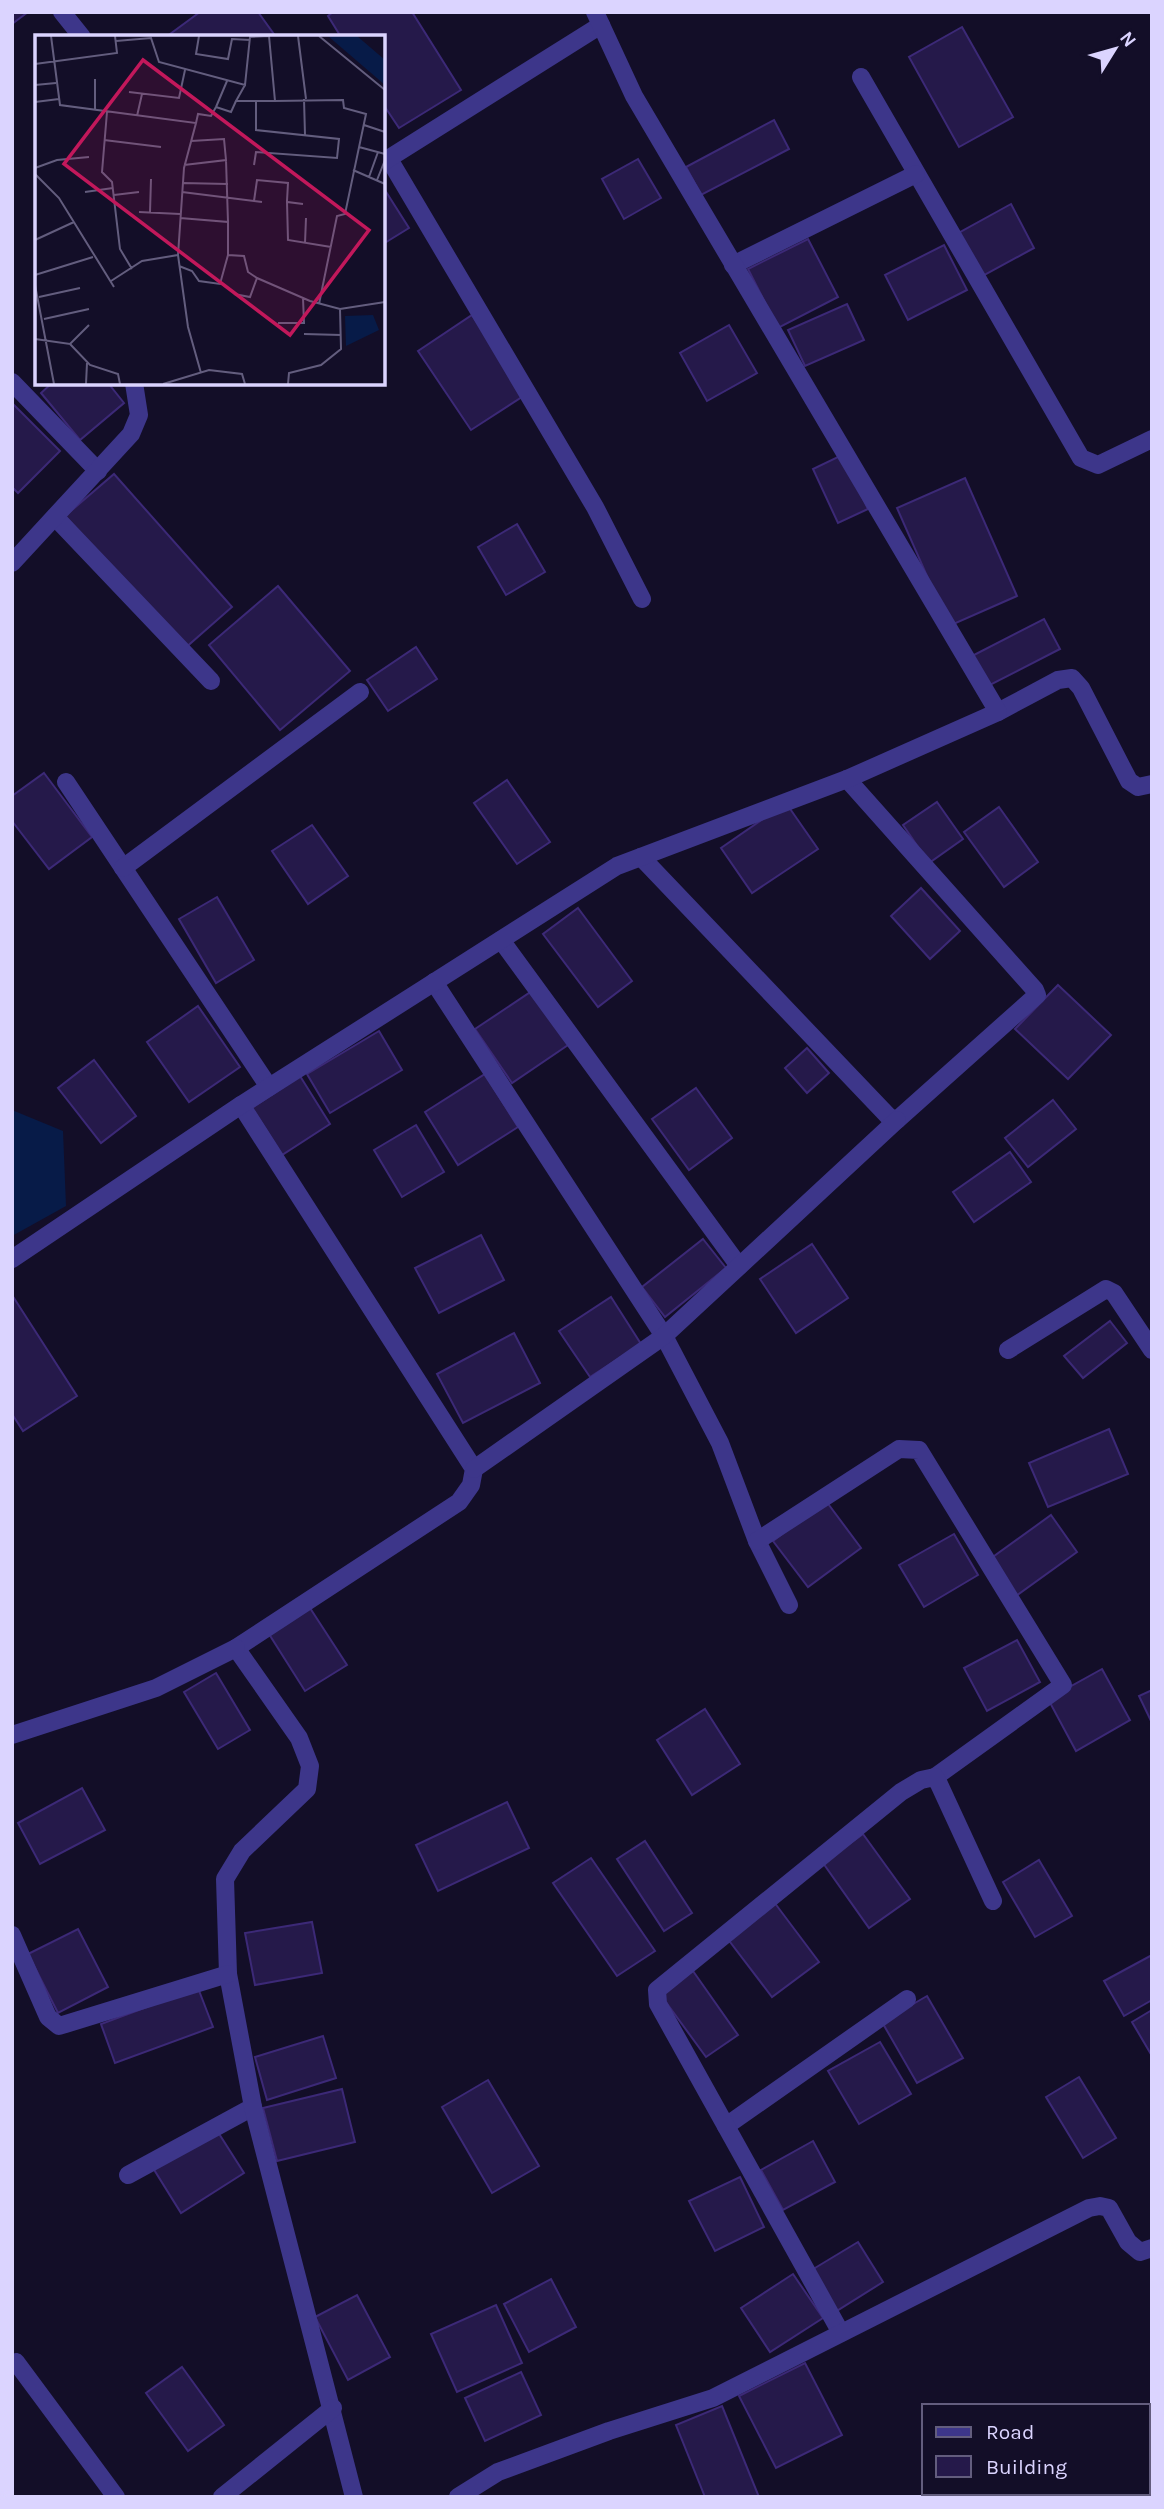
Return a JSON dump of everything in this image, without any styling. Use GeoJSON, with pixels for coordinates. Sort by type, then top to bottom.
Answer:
{"type":"FeatureCollection","features":[{"type":"Feature","properties":{"kind":"street"},"geometry":{"type":"LineString","coordinates":[[62,12],[80,35]]}},
{"type":"Feature","properties":{"kind":"street"},"geometry":{"type":"LineString","coordinates":[[642,599],[595,508],[386,161],[598,19],[634,96],[998,712]]}},
{"type":"Feature","properties":{"kind":"street"},"geometry":{"type":"LineString","coordinates":[[861,77],[1081,458],[1098,465],[1152,439]]}},
{"type":"Feature","properties":{"kind":"street"},"geometry":{"type":"LineString","coordinates":[[733,265],[916,174]]}},
{"type":"Feature","properties":{"kind":"street"},"geometry":{"type":"LineString","coordinates":[[12,382],[98,471]]}},
{"type":"Feature","properties":{"kind":"street"},"geometry":{"type":"LineString","coordinates":[[12,563],[137,425],[139,415],[134,385]]}},
{"type":"Feature","properties":{"kind":"street"},"geometry":{"type":"LineString","coordinates":[[55,517],[211,681]]}},
{"type":"Feature","properties":{"kind":"street"},"geometry":{"type":"LineString","coordinates":[[12,1259],[241,1105],[617,866],[848,779],[998,712],[1058,680],[1072,678],[1081,688],[1129,781],[1138,787],[1152,784]]}},
{"type":"Feature","properties":{"kind":"street"},"geometry":{"type":"LineString","coordinates":[[123,868],[360,692]]}},
{"type":"Feature","properties":{"kind":"street"},"geometry":{"type":"LineString","coordinates":[[474,1469],[663,1336],[1037,995],[848,779]]}},
{"type":"Feature","properties":{"kind":"street"},"geometry":{"type":"LineString","coordinates":[[66,782],[269,1087]]}},
{"type":"Feature","properties":{"kind":"street"},"geometry":{"type":"LineString","coordinates":[[641,857],[889,1117],[897,1120]]}},
{"type":"Feature","properties":{"kind":"street"},"geometry":{"type":"LineString","coordinates":[[501,940],[739,1266]]}},
{"type":"Feature","properties":{"kind":"street"},"geometry":{"type":"LineString","coordinates":[[434,982],[663,1336],[720,1443],[757,1541],[789,1605]]}},
{"type":"Feature","properties":{"kind":"street"},"geometry":{"type":"LineString","coordinates":[[12,1735],[156,1688],[236,1648],[459,1502],[471,1486],[474,1469],[241,1105]]}},
{"type":"Feature","properties":{"kind":"street"},"geometry":{"type":"LineString","coordinates":[[1008,1350],[1106,1289],[1114,1293],[1152,1350]]}},
{"type":"Feature","properties":{"kind":"street"},"geometry":{"type":"LineString","coordinates":[[757,1541],[899,1449],[919,1450],[1063,1685],[934,1777],[921,1780],[901,1792],[657,1990],[650,2000],[726,2126],[841,2333]]}},
{"type":"Feature","properties":{"kind":"street"},"geometry":{"type":"LineString","coordinates":[[236,1648],[299,1738],[310,1766],[307,1789],[242,1851],[225,1879],[228,1974],[253,2107],[354,2497]]}},
{"type":"Feature","properties":{"kind":"street"},"geometry":{"type":"LineString","coordinates":[[934,1777],[993,1901]]}},
{"type":"Feature","properties":{"kind":"street"},"geometry":{"type":"LineString","coordinates":[[12,1934],[48,2017],[58,2026],[228,1974]]}},
{"type":"Feature","properties":{"kind":"street"},"geometry":{"type":"LineString","coordinates":[[726,2126],[907,1999]]}},
{"type":"Feature","properties":{"kind":"street"},"geometry":{"type":"LineString","coordinates":[[128,2175],[253,2107]]}},
{"type":"Feature","properties":{"kind":"street"},"geometry":{"type":"LineString","coordinates":[[458,2497],[498,2472],[609,2431],[713,2398],[1089,2208],[1109,2208],[1133,2248],[1140,2252],[1152,2248]]}},
{"type":"Feature","properties":{"kind":"street"},"geometry":{"type":"LineString","coordinates":[[16,2362],[116,2497]]}},
{"type":"Feature","properties":{"kind":"street"},"geometry":{"type":"LineString","coordinates":[[222,2497],[333,2408]]}},
{"type":"Feature","properties":{"kind":"water"},"geometry":{"type":"Polygon","coordinates":[[[12,1110],[63,1131],[66,1206],[12,1236],[12,1110]]]}},
{"type":"Feature","properties":{"kind":"building"},"geometry":{"type":"Polygon","coordinates":[[[12,12],[28,12],[12,24],[12,12]]]}},
{"type":"Feature","properties":{"kind":"building"},"geometry":{"type":"Polygon","coordinates":[[[200,12],[258,12],[275,35],[169,35],[200,12]]]}},
{"type":"Feature","properties":{"kind":"building"},"geometry":{"type":"Polygon","coordinates":[[[333,12],[412,12],[461,90],[399,128],[385,107],[385,35],[340,35],[328,16],[333,12]]]}},
{"type":"Feature","properties":{"kind":"building"},"geometry":{"type":"Polygon","coordinates":[[[962,27],[1013,117],[959,147],[909,57],[962,27]]]}},
{"type":"Feature","properties":{"kind":"building"},"geometry":{"type":"Polygon","coordinates":[[[774,120],[789,149],[701,195],[686,167],[774,120]]]}},
{"type":"Feature","properties":{"kind":"building"},"geometry":{"type":"Polygon","coordinates":[[[638,159],[661,198],[624,219],[602,179],[638,159]]]}},
{"type":"Feature","properties":{"kind":"building"},"geometry":{"type":"Polygon","coordinates":[[[385,190],[409,228],[385,243],[385,190]]]}},
{"type":"Feature","properties":{"kind":"building"},"geometry":{"type":"Polygon","coordinates":[[[1011,204],[1034,248],[979,278],[955,235],[1011,204]]]}},
{"type":"Feature","properties":{"kind":"building"},"geometry":{"type":"Polygon","coordinates":[[[808,239],[838,297],[778,328],[748,269],[808,239]]]}},
{"type":"Feature","properties":{"kind":"building"},"geometry":{"type":"Polygon","coordinates":[[[944,245],[967,290],[908,320],[885,275],[944,245]]]}},
{"type":"Feature","properties":{"kind":"building"},"geometry":{"type":"Polygon","coordinates":[[[847,304],[864,340],[805,366],[788,330],[847,304]]]}},
{"type":"Feature","properties":{"kind":"building"},"geometry":{"type":"Polygon","coordinates":[[[472,315],[525,395],[471,430],[418,351],[472,315]]]}},
{"type":"Feature","properties":{"kind":"building"},"geometry":{"type":"Polygon","coordinates":[[[729,325],[757,373],[707,401],[680,353],[729,325]]]}},
{"type":"Feature","properties":{"kind":"building"},"geometry":{"type":"Polygon","coordinates":[[[50,385],[110,385],[124,403],[80,440],[41,393],[50,385]]]}},
{"type":"Feature","properties":{"kind":"building"},"geometry":{"type":"Polygon","coordinates":[[[12,403],[60,451],[18,493],[12,487],[12,403]]]}},
{"type":"Feature","properties":{"kind":"building"},"geometry":{"type":"Polygon","coordinates":[[[842,455],[868,509],[838,523],[813,469],[842,455]]]}},
{"type":"Feature","properties":{"kind":"building"},"geometry":{"type":"Polygon","coordinates":[[[114,474],[232,607],[184,649],[65,516],[114,474]]]}},
{"type":"Feature","properties":{"kind":"building"},"geometry":{"type":"Polygon","coordinates":[[[965,478],[1017,596],[949,626],[897,508],[965,478]]]}},
{"type":"Feature","properties":{"kind":"building"},"geometry":{"type":"Polygon","coordinates":[[[517,524],[545,572],[506,595],[478,547],[517,524]]]}},
{"type":"Feature","properties":{"kind":"building"},"geometry":{"type":"Polygon","coordinates":[[[278,586],[350,671],[280,730],[209,645],[278,586]]]}},
{"type":"Feature","properties":{"kind":"building"},"geometry":{"type":"Polygon","coordinates":[[[1044,619],[1060,649],[988,686],[972,656],[1044,619]]]}},
{"type":"Feature","properties":{"kind":"building"},"geometry":{"type":"Polygon","coordinates":[[[416,647],[437,679],[388,711],[367,680],[416,647]]]}},
{"type":"Feature","properties":{"kind":"building"},"geometry":{"type":"Polygon","coordinates":[[[44,773],[92,837],[49,869],[12,821],[12,796],[44,773]]]}},
{"type":"Feature","properties":{"kind":"building"},"geometry":{"type":"Polygon","coordinates":[[[507,780],[550,842],[517,864],[474,803],[507,780]]]}},
{"type":"Feature","properties":{"kind":"building"},"geometry":{"type":"Polygon","coordinates":[[[937,802],[963,839],[929,863],[903,825],[937,802]]]}},
{"type":"Feature","properties":{"kind":"building"},"geometry":{"type":"Polygon","coordinates":[[[786,803],[818,849],[752,893],[721,848],[786,803]]]}},
{"type":"Feature","properties":{"kind":"building"},"geometry":{"type":"Polygon","coordinates":[[[999,807],[1038,862],[1004,887],[964,832],[999,807]]]}},
{"type":"Feature","properties":{"kind":"building"},"geometry":{"type":"Polygon","coordinates":[[[312,825],[348,876],[308,904],[272,851],[312,825]]]}},
{"type":"Feature","properties":{"kind":"building"},"geometry":{"type":"Polygon","coordinates":[[[921,888],[960,931],[930,959],[891,916],[921,888]]]}},
{"type":"Feature","properties":{"kind":"building"},"geometry":{"type":"Polygon","coordinates":[[[217,897],[254,960],[216,983],[179,919],[217,897]]]}},
{"type":"Feature","properties":{"kind":"building"},"geometry":{"type":"Polygon","coordinates":[[[578,908],[632,981],[598,1007],[543,934],[578,908]]]}},
{"type":"Feature","properties":{"kind":"building"},"geometry":{"type":"Polygon","coordinates":[[[1058,985],[1111,1035],[1068,1079],[1015,1029],[1058,985]]]}},
{"type":"Feature","properties":{"kind":"building"},"geometry":{"type":"Polygon","coordinates":[[[535,989],[571,1043],[512,1083],[475,1029],[535,989]]]}},
{"type":"Feature","properties":{"kind":"building"},"geometry":{"type":"Polygon","coordinates":[[[198,1006],[240,1067],[189,1102],[147,1042],[198,1006]]]}},
{"type":"Feature","properties":{"kind":"building"},"geometry":{"type":"Polygon","coordinates":[[[379,1031],[402,1070],[330,1113],[307,1074],[379,1031]]]}},
{"type":"Feature","properties":{"kind":"building"},"geometry":{"type":"Polygon","coordinates":[[[807,1048],[829,1073],[807,1093],[785,1068],[807,1048]]]}},
{"type":"Feature","properties":{"kind":"building"},"geometry":{"type":"Polygon","coordinates":[[[94,1060],[136,1116],[101,1143],[58,1088],[94,1060]]]}},
{"type":"Feature","properties":{"kind":"building"},"geometry":{"type":"Polygon","coordinates":[[[485,1074],[518,1127],[458,1165],[425,1112],[485,1074]]]}},
{"type":"Feature","properties":{"kind":"building"},"geometry":{"type":"Polygon","coordinates":[[[300,1076],[330,1124],[282,1155],[252,1108],[300,1076]]]}},
{"type":"Feature","properties":{"kind":"building"},"geometry":{"type":"Polygon","coordinates":[[[696,1088],[732,1138],[689,1170],[652,1119],[696,1088]]]}},
{"type":"Feature","properties":{"kind":"building"},"geometry":{"type":"Polygon","coordinates":[[[1053,1100],[1076,1129],[1028,1167],[1005,1138],[1053,1100]]]}},
{"type":"Feature","properties":{"kind":"building"},"geometry":{"type":"Polygon","coordinates":[[[416,1125],[444,1172],[402,1197],[374,1150],[416,1125]]]}},
{"type":"Feature","properties":{"kind":"building"},"geometry":{"type":"Polygon","coordinates":[[[1010,1152],[1031,1182],[974,1222],[953,1192],[1010,1152]]]}},
{"type":"Feature","properties":{"kind":"building"},"geometry":{"type":"Polygon","coordinates":[[[481,1235],[504,1280],[439,1313],[415,1268],[481,1235]]]}},
{"type":"Feature","properties":{"kind":"building"},"geometry":{"type":"Polygon","coordinates":[[[703,1239],[726,1268],[665,1317],[642,1287],[703,1239]]]}},
{"type":"Feature","properties":{"kind":"building"},"geometry":{"type":"Polygon","coordinates":[[[812,1244],[848,1298],[796,1333],[760,1279],[812,1244]]]}},
{"type":"Feature","properties":{"kind":"building"},"geometry":{"type":"Polygon","coordinates":[[[12,1295],[77,1396],[23,1431],[12,1414],[12,1295]]]}},
{"type":"Feature","properties":{"kind":"building"},"geometry":{"type":"Polygon","coordinates":[[[611,1297],[641,1344],[590,1377],[559,1331],[611,1297]]]}},
{"type":"Feature","properties":{"kind":"building"},"geometry":{"type":"Polygon","coordinates":[[[1110,1321],[1127,1343],[1083,1378],[1064,1356],[1110,1321]]]}},
{"type":"Feature","properties":{"kind":"building"},"geometry":{"type":"Polygon","coordinates":[[[514,1333],[540,1383],[463,1423],[437,1374],[514,1333]]]}},
{"type":"Feature","properties":{"kind":"building"},"geometry":{"type":"Polygon","coordinates":[[[1109,1429],[1128,1474],[1048,1507],[1029,1463],[1109,1429]]]}},
{"type":"Feature","properties":{"kind":"building"},"geometry":{"type":"Polygon","coordinates":[[[826,1501],[861,1548],[808,1587],[773,1541],[826,1501]]]}},
{"type":"Feature","properties":{"kind":"building"},"geometry":{"type":"Polygon","coordinates":[[[1051,1515],[1077,1552],[1016,1596],[990,1559],[1051,1515]]]}},
{"type":"Feature","properties":{"kind":"building"},"geometry":{"type":"Polygon","coordinates":[[[954,1534],[978,1575],[924,1607],[899,1565],[954,1534]]]}},
{"type":"Feature","properties":{"kind":"building"},"geometry":{"type":"Polygon","coordinates":[[[310,1608],[347,1665],[305,1691],[269,1634],[310,1608]]]}},
{"type":"Feature","properties":{"kind":"building"},"geometry":{"type":"Polygon","coordinates":[[[1017,1640],[1040,1682],[987,1711],[964,1668],[1017,1640]]]}},
{"type":"Feature","properties":{"kind":"building"},"geometry":{"type":"Polygon","coordinates":[[[1102,1669],[1130,1720],[1076,1751],[1048,1699],[1102,1669]]]}},
{"type":"Feature","properties":{"kind":"building"},"geometry":{"type":"Polygon","coordinates":[[[216,1673],[250,1730],[218,1749],[184,1692],[216,1673]]]}},
{"type":"Feature","properties":{"kind":"building"},"geometry":{"type":"Polygon","coordinates":[[[1152,1690],[1152,1723],[1139,1696],[1152,1690]]]}},
{"type":"Feature","properties":{"kind":"building"},"geometry":{"type":"Polygon","coordinates":[[[705,1709],[740,1764],[692,1795],[657,1740],[705,1709]]]}},
{"type":"Feature","properties":{"kind":"building"},"geometry":{"type":"Polygon","coordinates":[[[82,1788],[105,1830],[40,1864],[18,1823],[82,1788]]]}},
{"type":"Feature","properties":{"kind":"building"},"geometry":{"type":"Polygon","coordinates":[[[507,1802],[529,1848],[438,1891],[416,1845],[507,1802]]]}},
{"type":"Feature","properties":{"kind":"building"},"geometry":{"type":"Polygon","coordinates":[[[863,1834],[910,1899],[869,1928],[823,1863],[863,1834]]]}},
{"type":"Feature","properties":{"kind":"building"},"geometry":{"type":"Polygon","coordinates":[[[645,1841],[692,1913],[664,1931],[617,1859],[645,1841]]]}},
{"type":"Feature","properties":{"kind":"building"},"geometry":{"type":"Polygon","coordinates":[[[591,1858],[655,1951],[617,1976],[553,1883],[591,1858]]]}},
{"type":"Feature","properties":{"kind":"building"},"geometry":{"type":"Polygon","coordinates":[[[1039,1860],[1072,1916],[1035,1937],[1003,1882],[1039,1860]]]}},
{"type":"Feature","properties":{"kind":"building"},"geometry":{"type":"Polygon","coordinates":[[[774,1902],[819,1962],[772,1997],[727,1938],[774,1902]]]}},
{"type":"Feature","properties":{"kind":"building"},"geometry":{"type":"Polygon","coordinates":[[[312,1922],[322,1973],[255,1985],[245,1933],[312,1922]]]}},
{"type":"Feature","properties":{"kind":"building"},"geometry":{"type":"Polygon","coordinates":[[[78,1929],[108,1987],[58,2013],[28,1954],[78,1929]]]}},
{"type":"Feature","properties":{"kind":"building"},"geometry":{"type":"Polygon","coordinates":[[[1152,1955],[1152,2000],[1124,2016],[1104,1981],[1152,1955]]]}},
{"type":"Feature","properties":{"kind":"building"},"geometry":{"type":"Polygon","coordinates":[[[693,1971],[738,2035],[706,2057],[660,1994],[693,1971]]]}},
{"type":"Feature","properties":{"kind":"building"},"geometry":{"type":"Polygon","coordinates":[[[198,1988],[213,2027],[115,2063],[101,2024],[198,1988]]]}},
{"type":"Feature","properties":{"kind":"building"},"geometry":{"type":"Polygon","coordinates":[[[927,1996],[963,2058],[917,2083],[882,2022],[927,1996]]]}},
{"type":"Feature","properties":{"kind":"building"},"geometry":{"type":"Polygon","coordinates":[[[1152,2010],[1152,2056],[1132,2022],[1152,2010]]]}},
{"type":"Feature","properties":{"kind":"building"},"geometry":{"type":"Polygon","coordinates":[[[323,2036],[336,2078],[267,2100],[255,2057],[323,2036]]]}},
{"type":"Feature","properties":{"kind":"building"},"geometry":{"type":"Polygon","coordinates":[[[880,2042],[911,2094],[859,2124],[828,2071],[880,2042]]]}},
{"type":"Feature","properties":{"kind":"building"},"geometry":{"type":"Polygon","coordinates":[[[1079,2077],[1116,2138],[1083,2158],[1046,2097],[1079,2077]]]}},
{"type":"Feature","properties":{"kind":"building"},"geometry":{"type":"Polygon","coordinates":[[[488,2080],[539,2166],[492,2193],[442,2107],[488,2080]]]}},
{"type":"Feature","properties":{"kind":"building"},"geometry":{"type":"Polygon","coordinates":[[[342,2089],[355,2142],[277,2161],[263,2108],[342,2089]]]}},
{"type":"Feature","properties":{"kind":"building"},"geometry":{"type":"Polygon","coordinates":[[[216,2129],[244,2173],[181,2213],[153,2168],[216,2129]]]}},
{"type":"Feature","properties":{"kind":"building"},"geometry":{"type":"Polygon","coordinates":[[[813,2141],[835,2182],[783,2210],[761,2170],[813,2141]]]}},
{"type":"Feature","properties":{"kind":"building"},"geometry":{"type":"Polygon","coordinates":[[[740,2177],[764,2227],[715,2251],[689,2201],[740,2177]]]}},
{"type":"Feature","properties":{"kind":"building"},"geometry":{"type":"Polygon","coordinates":[[[858,2242],[883,2282],[835,2312],[810,2271],[858,2242]]]}},
{"type":"Feature","properties":{"kind":"building"},"geometry":{"type":"Polygon","coordinates":[[[793,2274],[823,2318],[770,2352],[741,2308],[793,2274]]]}},
{"type":"Feature","properties":{"kind":"building"},"geometry":{"type":"Polygon","coordinates":[[[551,2279],[576,2327],[529,2352],[504,2304],[551,2279]]]}},
{"type":"Feature","properties":{"kind":"building"},"geometry":{"type":"Polygon","coordinates":[[[357,2295],[390,2357],[348,2380],[315,2317],[357,2295]]]}},
{"type":"Feature","properties":{"kind":"building"},"geometry":{"type":"Polygon","coordinates":[[[496,2305],[522,2363],[457,2392],[431,2334],[496,2305]]]}},
{"type":"Feature","properties":{"kind":"building"},"geometry":{"type":"Polygon","coordinates":[[[805,2363],[842,2435],[776,2468],[739,2396],[805,2363]]]}},
{"type":"Feature","properties":{"kind":"building"},"geometry":{"type":"Polygon","coordinates":[[[182,2367],[224,2425],[188,2451],[146,2393],[182,2367]]]}},
{"type":"Feature","properties":{"kind":"building"},"geometry":{"type":"Polygon","coordinates":[[[521,2372],[541,2415],[485,2441],[465,2398],[521,2372]]]}},
{"type":"Feature","properties":{"kind":"building"},"geometry":{"type":"Polygon","coordinates":[[[722,2406],[759,2497],[705,2497],[676,2425],[722,2406]]]}}]}
